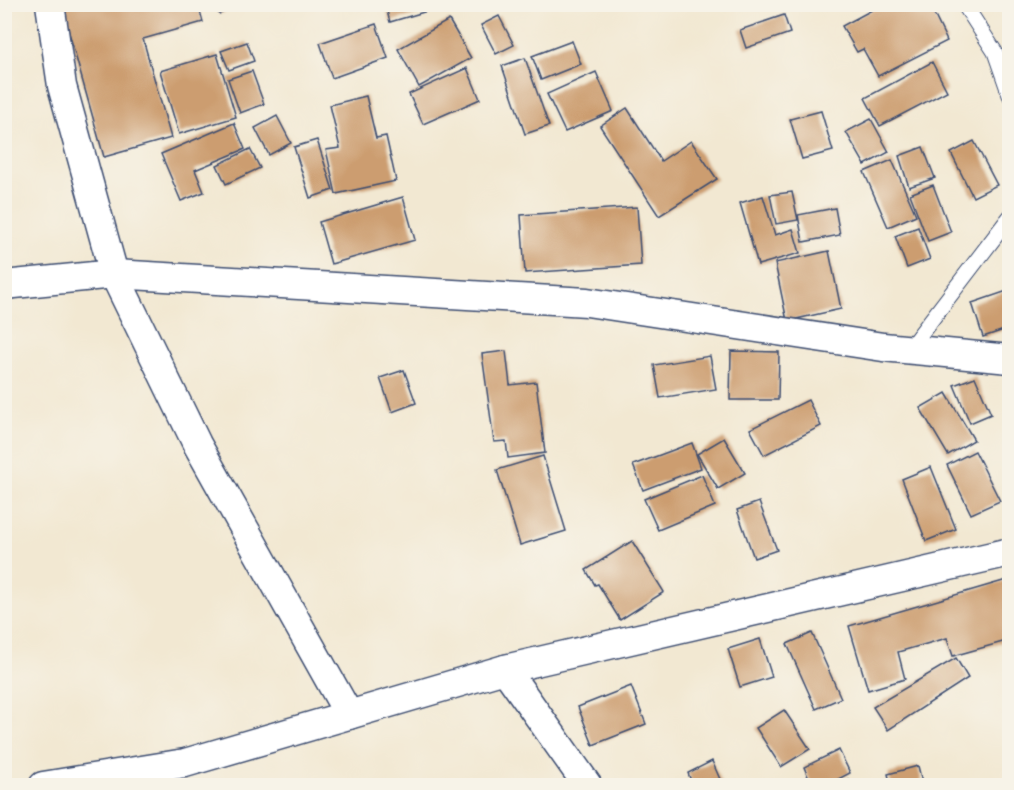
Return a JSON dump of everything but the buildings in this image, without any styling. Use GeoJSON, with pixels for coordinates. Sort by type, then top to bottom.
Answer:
{"type":"FeatureCollection","features":[{"type":"Feature","properties":{"kind":"street"},"geometry":{"type":"LineString","coordinates":[[50,4],[62,86],[114,274],[197,444],[350,715]]}},
{"type":"Feature","properties":{"kind":"street"},"geometry":{"type":"LineString","coordinates":[[4,285],[114,274],[587,302],[909,349],[1010,359]]}},
{"type":"Feature","properties":{"kind":"street"},"geometry":{"type":"LineString","coordinates":[[43,786],[185,763],[506,669],[1010,552]]}},
{"type":"Feature","properties":{"kind":"street"},"geometry":{"type":"LineString","coordinates":[[506,669],[588,786]]}},
{"type":"Feature","properties":{"kind":"lane"},"geometry":{"type":"LineString","coordinates":[[964,4],[995,52],[1010,95]]}},
{"type":"Feature","properties":{"kind":"lane"},"geometry":{"type":"LineString","coordinates":[[909,349],[1010,217]]}}]}
